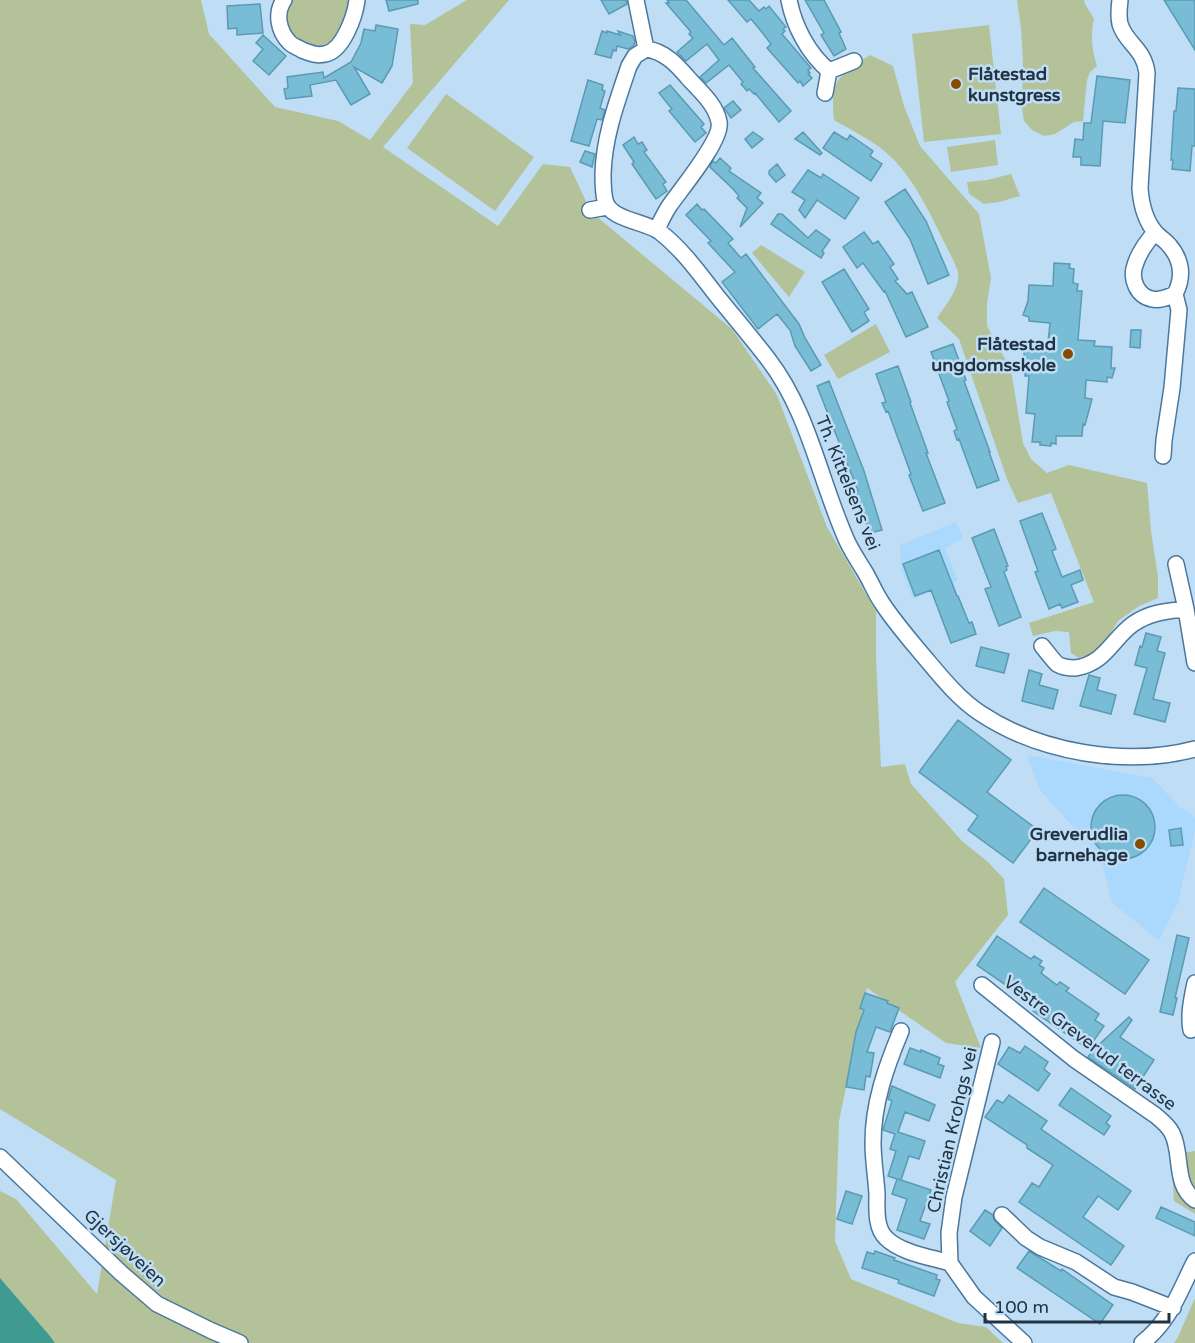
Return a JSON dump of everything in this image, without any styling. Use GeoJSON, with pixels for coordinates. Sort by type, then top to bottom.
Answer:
{"type":"FeatureCollection","features":[{"type":"Feature","properties":{"kind":"street"},"geometry":{"type":"LineString","coordinates":[[284,0],[279,11],[279,22],[291,44],[312,54],[325,54],[337,48],[346,33],[357,0]]}},
{"type":"Feature","properties":{"kind":"street"},"geometry":{"type":"LineString","coordinates":[[636,0],[646,49]]}},
{"type":"Feature","properties":{"kind":"street"},"geometry":{"type":"LineString","coordinates":[[789,0],[798,29],[814,55],[829,71]]}},
{"type":"Feature","properties":{"kind":"street"},"geometry":{"type":"LineString","coordinates":[[1119,0],[1120,24],[1140,51],[1146,64],[1141,202],[1155,232],[1176,255],[1181,271],[1180,284],[1175,294],[1179,310],[1163,456]]}},
{"type":"Feature","properties":{"kind":"street"},"geometry":{"type":"LineString","coordinates":[[590,210],[607,207],[603,186],[607,134],[629,66],[635,56],[646,49],[655,50],[667,56],[709,101],[720,123],[719,133],[709,150],[669,207],[657,230]]}},
{"type":"Feature","properties":{"kind":"street"},"geometry":{"type":"LineString","coordinates":[[829,71],[854,61]]}},
{"type":"Feature","properties":{"kind":"street"},"geometry":{"type":"LineString","coordinates":[[825,93],[829,71]]}},
{"type":"Feature","properties":{"kind":"street","name":"Th. Kittelsens vei"},"geometry":{"type":"LineString","coordinates":[[607,207],[624,218],[657,230],[685,254],[770,362],[787,388],[800,415],[848,543],[880,601],[930,664],[966,702],[992,720],[1021,734],[1089,754],[1135,757],[1168,755],[1195,749]]}},
{"type":"Feature","properties":{"kind":"street"},"geometry":{"type":"LineString","coordinates":[[1155,232],[1141,250],[1134,267],[1133,279],[1139,292],[1152,299],[1163,299],[1175,294]]}},
{"type":"Feature","properties":{"kind":"street"},"geometry":{"type":"LineString","coordinates":[[1176,564],[1195,663]]}},
{"type":"Feature","properties":{"kind":"street"},"geometry":{"type":"LineString","coordinates":[[1042,646],[1059,666],[1072,668],[1088,665],[1101,657],[1131,625],[1146,616],[1163,611],[1186,609]]}},
{"type":"Feature","properties":{"kind":"street"},"geometry":{"type":"LineString","coordinates":[[1191,1030],[1190,1010],[1195,983]]}},
{"type":"Feature","properties":{"kind":"street","name":"Vestre Greverud terrasse"},"geometry":{"type":"LineString","coordinates":[[982,985],[1074,1059],[1166,1125],[1172,1132],[1175,1142],[1179,1174],[1189,1196],[1195,1200]]}},
{"type":"Feature","properties":{"kind":"street"},"geometry":{"type":"LineString","coordinates":[[901,1031],[887,1066],[875,1112],[873,1144],[878,1219],[882,1232],[886,1238],[906,1251],[950,1263],[974,1297],[1024,1343]]}},
{"type":"Feature","properties":{"kind":"street","name":"Christian Krohgs vei"},"geometry":{"type":"LineString","coordinates":[[950,1263],[949,1233],[954,1197],[992,1042]]}},
{"type":"Feature","properties":{"kind":"street","name":"Gjersjøveien"},"geometry":{"type":"LineString","coordinates":[[0,1157],[121,1273],[157,1304],[240,1343]]}},
{"type":"Feature","properties":{"kind":"street"},"geometry":{"type":"LineString","coordinates":[[1002,1215],[1026,1238],[1040,1247],[1076,1262],[1114,1287],[1173,1308]]}},
{"type":"Feature","properties":{"kind":"street"},"geometry":{"type":"LineString","coordinates":[[1142,1343],[1151,1336],[1173,1308],[1195,1261]]}},
{"type":"Feature","properties":{"kind":"shaded area"},"geometry":{"type":"Polygon","coordinates":[[[0,0],[201,0],[209,34],[275,107],[338,121],[370,140],[413,83],[410,24],[425,25],[467,0],[509,0],[383,147],[498,226],[543,164],[570,167],[591,212],[732,329],[777,395],[827,527],[876,611],[881,767],[905,764],[911,784],[962,841],[988,862],[1004,879],[1008,915],[955,982],[981,1048],[946,1043],[867,988],[839,1121],[835,1241],[851,1279],[958,1323],[986,1327],[1003,1343],[55,1343],[0,1278],[0,1191],[16,1199],[97,1294],[116,1180],[0,1109],[0,0]]]}},
{"type":"Feature","properties":{"kind":"shaded area"},"geometry":{"type":"Polygon","coordinates":[[[284,0],[357,0],[325,54],[283,33],[284,0]]]}},
{"type":"Feature","properties":{"kind":"shaded area"},"geometry":{"type":"Polygon","coordinates":[[[1017,0],[1084,0],[1094,19],[1092,43],[1097,66],[1090,72],[1087,80],[1083,121],[1074,122],[1055,134],[1044,136],[1032,130],[1024,121],[1021,28],[1017,0]]]}},
{"type":"Feature","properties":{"kind":"shaded area","name":"Flåtestad kunstgress"},"geometry":{"type":"Polygon","coordinates":[[[989,25],[1001,134],[924,142],[912,34],[989,25]]]}},
{"type":"Feature","properties":{"kind":"shaded area"},"geometry":{"type":"Polygon","coordinates":[[[870,55],[893,66],[904,106],[920,146],[979,214],[991,278],[987,303],[987,326],[1011,370],[1023,443],[1031,459],[1047,473],[1069,465],[1147,483],[1158,577],[1158,598],[1139,606],[1118,621],[1107,639],[1093,653],[1079,658],[1071,653],[1069,632],[1055,631],[1033,636],[1029,623],[1094,602],[1051,493],[1018,503],[1007,479],[959,339],[937,318],[957,285],[958,273],[927,208],[907,175],[886,152],[834,120],[833,96],[838,80],[850,68],[870,55]]]}},
{"type":"Feature","properties":{"kind":"shaded area"},"geometry":{"type":"Polygon","coordinates":[[[446,94],[534,157],[495,211],[407,148],[446,94]]]}},
{"type":"Feature","properties":{"kind":"shaded area"},"geometry":{"type":"Polygon","coordinates":[[[995,140],[998,165],[951,172],[947,147],[995,140]]]}},
{"type":"Feature","properties":{"kind":"shaded area"},"geometry":{"type":"Polygon","coordinates":[[[1011,174],[1020,196],[984,204],[969,194],[967,182],[1011,174]]]}},
{"type":"Feature","properties":{"kind":"shaded area"},"geometry":{"type":"Polygon","coordinates":[[[761,245],[805,272],[789,297],[752,253],[761,245]]]}},
{"type":"Feature","properties":{"kind":"shaded area"},"geometry":{"type":"Polygon","coordinates":[[[876,324],[890,352],[838,379],[824,355],[876,324]]]}},
{"type":"Feature","properties":{"kind":"shaded area"},"geometry":{"type":"Polygon","coordinates":[[[956,522],[963,538],[945,549],[958,580],[913,599],[901,568],[900,545],[956,522]]]}},
{"type":"Feature","properties":{"kind":"shaded area","name":"Greverudlia barnehage"},"geometry":{"type":"Polygon","coordinates":[[[1027,755],[1152,778],[1181,808],[1195,817],[1195,831],[1178,902],[1159,940],[1112,903],[1101,858],[1040,790],[1027,755]]]}},
{"type":"Feature","properties":{"kind":"shaded area"},"geometry":{"type":"Polygon","coordinates":[[[1195,1151],[1195,1214],[1174,1201],[1171,1155],[1195,1151]]]}},
{"type":"Feature","properties":{"kind":"shaded area"},"geometry":{"type":"Polygon","coordinates":[[[0,1278],[50,1336],[55,1343],[0,1343],[0,1278]]]}},
{"type":"Feature","properties":{"kind":"shaded area"},"geometry":{"type":"Polygon","coordinates":[[[1195,1298],[1195,1343],[1174,1343],[1178,1337],[1195,1298]]]}},
{"type":"Feature","properties":{"kind":"building"},"geometry":{"type":"Polygon","coordinates":[[[386,0],[418,0],[418,4],[389,11],[386,0]]]}},
{"type":"Feature","properties":{"kind":"building"},"geometry":{"type":"Polygon","coordinates":[[[601,0],[626,0],[627,4],[609,14],[601,0]]]}},
{"type":"Feature","properties":{"kind":"building"},"geometry":{"type":"Polygon","coordinates":[[[667,0],[686,0],[724,45],[732,38],[755,67],[753,68],[791,111],[779,122],[755,93],[749,89],[747,91],[741,84],[743,82],[729,65],[706,83],[700,77],[719,60],[707,44],[686,61],[677,52],[693,38],[689,34],[691,32],[666,3],[669,3],[667,0]]]}},
{"type":"Feature","properties":{"kind":"building"},"geometry":{"type":"Polygon","coordinates":[[[728,0],[749,0],[759,11],[769,6],[786,27],[782,34],[811,68],[808,74],[812,78],[803,86],[800,81],[798,83],[767,48],[771,44],[751,19],[747,22],[728,0]]]}},
{"type":"Feature","properties":{"kind":"building"},"geometry":{"type":"Polygon","coordinates":[[[805,0],[824,0],[841,32],[839,33],[846,49],[834,56],[821,35],[824,33],[805,0]]]}},
{"type":"Feature","properties":{"kind":"building"},"geometry":{"type":"Polygon","coordinates":[[[1164,0],[1195,0],[1195,50],[1164,0]]]}},
{"type":"Feature","properties":{"kind":"building"},"geometry":{"type":"Polygon","coordinates":[[[260,4],[263,33],[237,35],[237,28],[228,29],[227,6],[260,4]]]}},
{"type":"Feature","properties":{"kind":"building"},"geometry":{"type":"Polygon","coordinates":[[[376,25],[398,29],[392,66],[382,83],[354,67],[370,94],[351,105],[336,80],[310,85],[312,96],[286,99],[284,89],[288,88],[287,77],[323,72],[324,78],[351,62],[361,43],[364,29],[375,31],[376,25]]]}},
{"type":"Feature","properties":{"kind":"building"},"geometry":{"type":"Polygon","coordinates":[[[602,31],[620,35],[618,31],[633,36],[634,45],[628,49],[617,46],[611,58],[595,54],[602,31]]]}},
{"type":"Feature","properties":{"kind":"building"},"geometry":{"type":"Polygon","coordinates":[[[263,35],[286,56],[269,75],[253,61],[263,49],[256,43],[263,35]]]}},
{"type":"Feature","properties":{"kind":"building"},"geometry":{"type":"Polygon","coordinates":[[[1097,76],[1130,80],[1125,123],[1103,121],[1100,166],[1081,165],[1081,157],[1073,157],[1075,139],[1083,140],[1084,123],[1091,123],[1097,76]]]}},
{"type":"Feature","properties":{"kind":"building"},"geometry":{"type":"Polygon","coordinates":[[[588,80],[603,85],[602,90],[605,91],[600,108],[605,110],[602,120],[597,119],[589,146],[571,141],[588,80]]]}},
{"type":"Feature","properties":{"kind":"building"},"geometry":{"type":"Polygon","coordinates":[[[670,85],[704,124],[701,127],[706,133],[695,142],[669,111],[672,109],[659,93],[670,85]]]}},
{"type":"Feature","properties":{"kind":"building"},"geometry":{"type":"Polygon","coordinates":[[[1178,88],[1195,89],[1195,146],[1192,146],[1190,171],[1172,169],[1174,111],[1176,111],[1178,88]]]}},
{"type":"Feature","properties":{"kind":"building"},"geometry":{"type":"Polygon","coordinates":[[[733,101],[741,110],[731,118],[724,108],[733,101]]]}},
{"type":"Feature","properties":{"kind":"building"},"geometry":{"type":"Polygon","coordinates":[[[753,132],[763,139],[752,148],[745,139],[753,132]]]}},
{"type":"Feature","properties":{"kind":"building"},"geometry":{"type":"Polygon","coordinates":[[[803,132],[822,153],[820,155],[795,139],[803,132]]]}},
{"type":"Feature","properties":{"kind":"building"},"geometry":{"type":"Polygon","coordinates":[[[834,132],[847,140],[850,135],[873,151],[870,156],[882,164],[871,181],[823,148],[834,132]]]}},
{"type":"Feature","properties":{"kind":"building"},"geometry":{"type":"Polygon","coordinates":[[[634,137],[638,144],[642,142],[647,150],[644,152],[666,182],[663,184],[667,191],[656,199],[632,164],[634,162],[623,145],[634,137]]]}},
{"type":"Feature","properties":{"kind":"building"},"geometry":{"type":"Polygon","coordinates":[[[585,151],[595,154],[592,167],[580,162],[585,151]]]}},
{"type":"Feature","properties":{"kind":"building"},"geometry":{"type":"Polygon","coordinates":[[[720,158],[731,168],[729,171],[761,193],[757,198],[763,203],[740,227],[747,208],[737,198],[739,196],[733,189],[710,167],[713,161],[716,163],[720,158]]]}},
{"type":"Feature","properties":{"kind":"building"},"geometry":{"type":"Polygon","coordinates":[[[777,164],[785,175],[776,182],[769,171],[777,164]]]}},
{"type":"Feature","properties":{"kind":"building"},"geometry":{"type":"Polygon","coordinates":[[[808,170],[821,178],[823,174],[859,198],[845,219],[817,200],[805,218],[799,210],[805,200],[792,192],[808,170]]]}},
{"type":"Feature","properties":{"kind":"building"},"geometry":{"type":"Polygon","coordinates":[[[905,189],[926,221],[949,275],[928,284],[910,239],[885,202],[905,189]]]}},
{"type":"Feature","properties":{"kind":"building"},"geometry":{"type":"Polygon","coordinates":[[[697,204],[733,239],[728,243],[741,258],[746,254],[799,324],[821,365],[811,371],[795,346],[790,330],[777,314],[758,329],[722,282],[735,272],[708,243],[711,241],[686,215],[697,204]]]}},
{"type":"Feature","properties":{"kind":"building"},"geometry":{"type":"Polygon","coordinates":[[[778,214],[782,214],[808,238],[816,230],[830,240],[822,251],[824,253],[821,258],[771,224],[778,214]]]}},
{"type":"Feature","properties":{"kind":"building"},"geometry":{"type":"Polygon","coordinates":[[[864,232],[873,244],[878,241],[894,264],[890,267],[898,279],[895,281],[907,294],[912,292],[928,327],[906,337],[885,291],[863,263],[857,268],[843,247],[864,232]]]}},
{"type":"Feature","properties":{"kind":"building","name":"Flåtestad ungdomsskole"},"geometry":{"type":"Polygon","coordinates":[[[1054,263],[1070,264],[1069,268],[1074,269],[1073,283],[1078,284],[1077,291],[1082,291],[1078,340],[1095,341],[1094,346],[1112,347],[1111,368],[1115,368],[1112,378],[1107,377],[1107,382],[1086,380],[1085,398],[1092,399],[1085,425],[1083,424],[1082,436],[1056,436],[1056,444],[1051,443],[1051,446],[1032,442],[1035,414],[1026,413],[1029,376],[1025,376],[1025,372],[1018,370],[1024,355],[1025,340],[1048,342],[1050,323],[1029,321],[1029,317],[1023,315],[1028,301],[1029,285],[1053,286],[1054,263]]]}},
{"type":"Feature","properties":{"kind":"building"},"geometry":{"type":"Polygon","coordinates":[[[844,269],[869,309],[864,312],[869,321],[852,332],[822,282],[844,269]]]}},
{"type":"Feature","properties":{"kind":"building"},"geometry":{"type":"Polygon","coordinates":[[[1131,330],[1141,330],[1140,348],[1130,347],[1131,330]]]}},
{"type":"Feature","properties":{"kind":"building"},"geometry":{"type":"Polygon","coordinates":[[[953,344],[999,480],[977,488],[959,439],[957,440],[954,431],[957,429],[947,402],[949,401],[931,352],[953,344]]]}},
{"type":"Feature","properties":{"kind":"building"},"geometry":{"type":"Polygon","coordinates":[[[898,366],[945,503],[923,511],[888,411],[886,412],[882,403],[886,402],[876,374],[898,366]]]}},
{"type":"Feature","properties":{"kind":"building"},"geometry":{"type":"Polygon","coordinates":[[[829,381],[864,471],[882,530],[870,533],[856,491],[858,491],[817,386],[829,381]]]}},
{"type":"Feature","properties":{"kind":"building"},"geometry":{"type":"Polygon","coordinates":[[[1042,513],[1056,549],[1052,551],[1062,577],[1080,570],[1083,580],[1071,585],[1078,602],[1062,608],[1060,604],[1049,609],[1020,521],[1042,513]]]}},
{"type":"Feature","properties":{"kind":"building"},"geometry":{"type":"Polygon","coordinates":[[[994,529],[1008,566],[1004,572],[1021,617],[999,626],[985,589],[991,587],[972,538],[994,529]]]}},
{"type":"Feature","properties":{"kind":"building"},"geometry":{"type":"Polygon","coordinates":[[[939,550],[957,596],[976,634],[951,643],[931,590],[915,596],[903,564],[939,550]]]}},
{"type":"Feature","properties":{"kind":"building"},"geometry":{"type":"Polygon","coordinates":[[[1146,633],[1161,637],[1157,651],[1165,653],[1153,699],[1170,703],[1165,722],[1134,714],[1147,668],[1135,665],[1146,633]]]}},
{"type":"Feature","properties":{"kind":"building"},"geometry":{"type":"Polygon","coordinates":[[[981,647],[1009,654],[1004,673],[976,666],[981,647]]]}},
{"type":"Feature","properties":{"kind":"building"},"geometry":{"type":"Polygon","coordinates":[[[1029,670],[1042,674],[1039,685],[1058,690],[1053,709],[1022,701],[1029,670]]]}},
{"type":"Feature","properties":{"kind":"building"},"geometry":{"type":"Polygon","coordinates":[[[1089,675],[1100,678],[1097,690],[1116,695],[1111,714],[1080,706],[1089,675]]]}},
{"type":"Feature","properties":{"kind":"building"},"geometry":{"type":"Polygon","coordinates":[[[958,720],[1011,760],[987,792],[1038,830],[1013,863],[968,830],[978,816],[919,772],[958,720]]]}},
{"type":"Feature","properties":{"kind":"building"},"geometry":{"type":"Polygon","coordinates":[[[1117,795],[1129,795],[1146,804],[1153,815],[1155,827],[1153,839],[1146,850],[1129,859],[1117,859],[1105,854],[1096,845],[1091,833],[1091,821],[1096,809],[1105,800],[1117,795]]]}},
{"type":"Feature","properties":{"kind":"building"},"geometry":{"type":"Polygon","coordinates":[[[1181,828],[1183,845],[1171,846],[1169,830],[1181,828]]]}},
{"type":"Feature","properties":{"kind":"building"},"geometry":{"type":"Polygon","coordinates":[[[1044,888],[1149,960],[1125,994],[1020,922],[1044,888]]]}},
{"type":"Feature","properties":{"kind":"building"},"geometry":{"type":"Polygon","coordinates":[[[1177,935],[1189,938],[1173,1015],[1160,1012],[1177,935]]]}},
{"type":"Feature","properties":{"kind":"building"},"geometry":{"type":"Polygon","coordinates":[[[997,936],[1031,959],[1034,956],[1042,961],[1039,965],[1044,968],[1041,973],[1057,985],[1060,982],[1069,988],[1066,991],[1099,1014],[1095,1020],[1104,1026],[1088,1049],[1033,1011],[1036,1006],[977,965],[997,936]]]}},
{"type":"Feature","properties":{"kind":"building"},"geometry":{"type":"Polygon","coordinates":[[[865,993],[888,1001],[887,1003],[899,1008],[890,1032],[876,1027],[867,1052],[874,1053],[870,1077],[866,1076],[864,1090],[846,1087],[856,1032],[864,1010],[860,1008],[865,993]]]}},
{"type":"Feature","properties":{"kind":"building"},"geometry":{"type":"Polygon","coordinates":[[[1129,1017],[1132,1020],[1120,1037],[1154,1060],[1135,1089],[1088,1057],[1129,1017]]]}},
{"type":"Feature","properties":{"kind":"building"},"geometry":{"type":"Polygon","coordinates":[[[1025,1046],[1048,1062],[1044,1069],[1050,1074],[1038,1091],[998,1064],[1009,1047],[1020,1053],[1025,1046]]]}},
{"type":"Feature","properties":{"kind":"building"},"geometry":{"type":"Polygon","coordinates":[[[910,1048],[940,1058],[938,1064],[944,1066],[940,1078],[904,1064],[910,1048]]]}},
{"type":"Feature","properties":{"kind":"building"},"geometry":{"type":"Polygon","coordinates":[[[892,1086],[935,1105],[929,1121],[905,1112],[898,1132],[925,1141],[919,1159],[909,1156],[901,1180],[931,1190],[920,1221],[930,1224],[924,1239],[897,1230],[907,1199],[892,1194],[897,1179],[888,1176],[896,1151],[890,1149],[895,1134],[883,1130],[892,1101],[888,1099],[892,1086]]]}},
{"type":"Feature","properties":{"kind":"building"},"geometry":{"type":"Polygon","coordinates":[[[1071,1088],[1111,1116],[1106,1123],[1110,1126],[1104,1135],[1059,1105],[1071,1088]]]}},
{"type":"Feature","properties":{"kind":"building"},"geometry":{"type":"Polygon","coordinates":[[[1009,1095],[1047,1121],[1041,1129],[1131,1191],[1118,1210],[1098,1196],[1083,1217],[1124,1246],[1111,1265],[1019,1202],[1032,1183],[1039,1187],[1053,1165],[985,1117],[997,1100],[1003,1103],[1009,1095]]]}},
{"type":"Feature","properties":{"kind":"building"},"geometry":{"type":"Polygon","coordinates":[[[846,1191],[862,1196],[852,1224],[837,1219],[846,1191]]]}},
{"type":"Feature","properties":{"kind":"building"},"geometry":{"type":"Polygon","coordinates":[[[1161,1207],[1195,1222],[1195,1236],[1156,1218],[1161,1207]]]}},
{"type":"Feature","properties":{"kind":"building"},"geometry":{"type":"Polygon","coordinates":[[[985,1210],[993,1215],[994,1220],[1002,1228],[990,1246],[970,1231],[985,1210]]]}},
{"type":"Feature","properties":{"kind":"building"},"geometry":{"type":"Polygon","coordinates":[[[875,1251],[937,1275],[936,1279],[940,1280],[934,1296],[898,1283],[899,1280],[862,1268],[867,1252],[874,1254],[875,1251]]]}},
{"type":"Feature","properties":{"kind":"building"},"geometry":{"type":"Polygon","coordinates":[[[1029,1251],[1061,1271],[1062,1269],[1113,1305],[1100,1324],[1017,1268],[1029,1251]]]}},
{"type":"Feature","properties":{"kind":"place","name":"Flåtestad kunstgress"},"geometry":{"type":"Point","coordinates":[956,84]}},
{"type":"Feature","properties":{"kind":"place","name":"Flåtestad ungdomsskole"},"geometry":{"type":"Point","coordinates":[1068,354]}},
{"type":"Feature","properties":{"kind":"place","name":"Greverudlia barnehage"},"geometry":{"type":"Point","coordinates":[1140,844]}}]}
